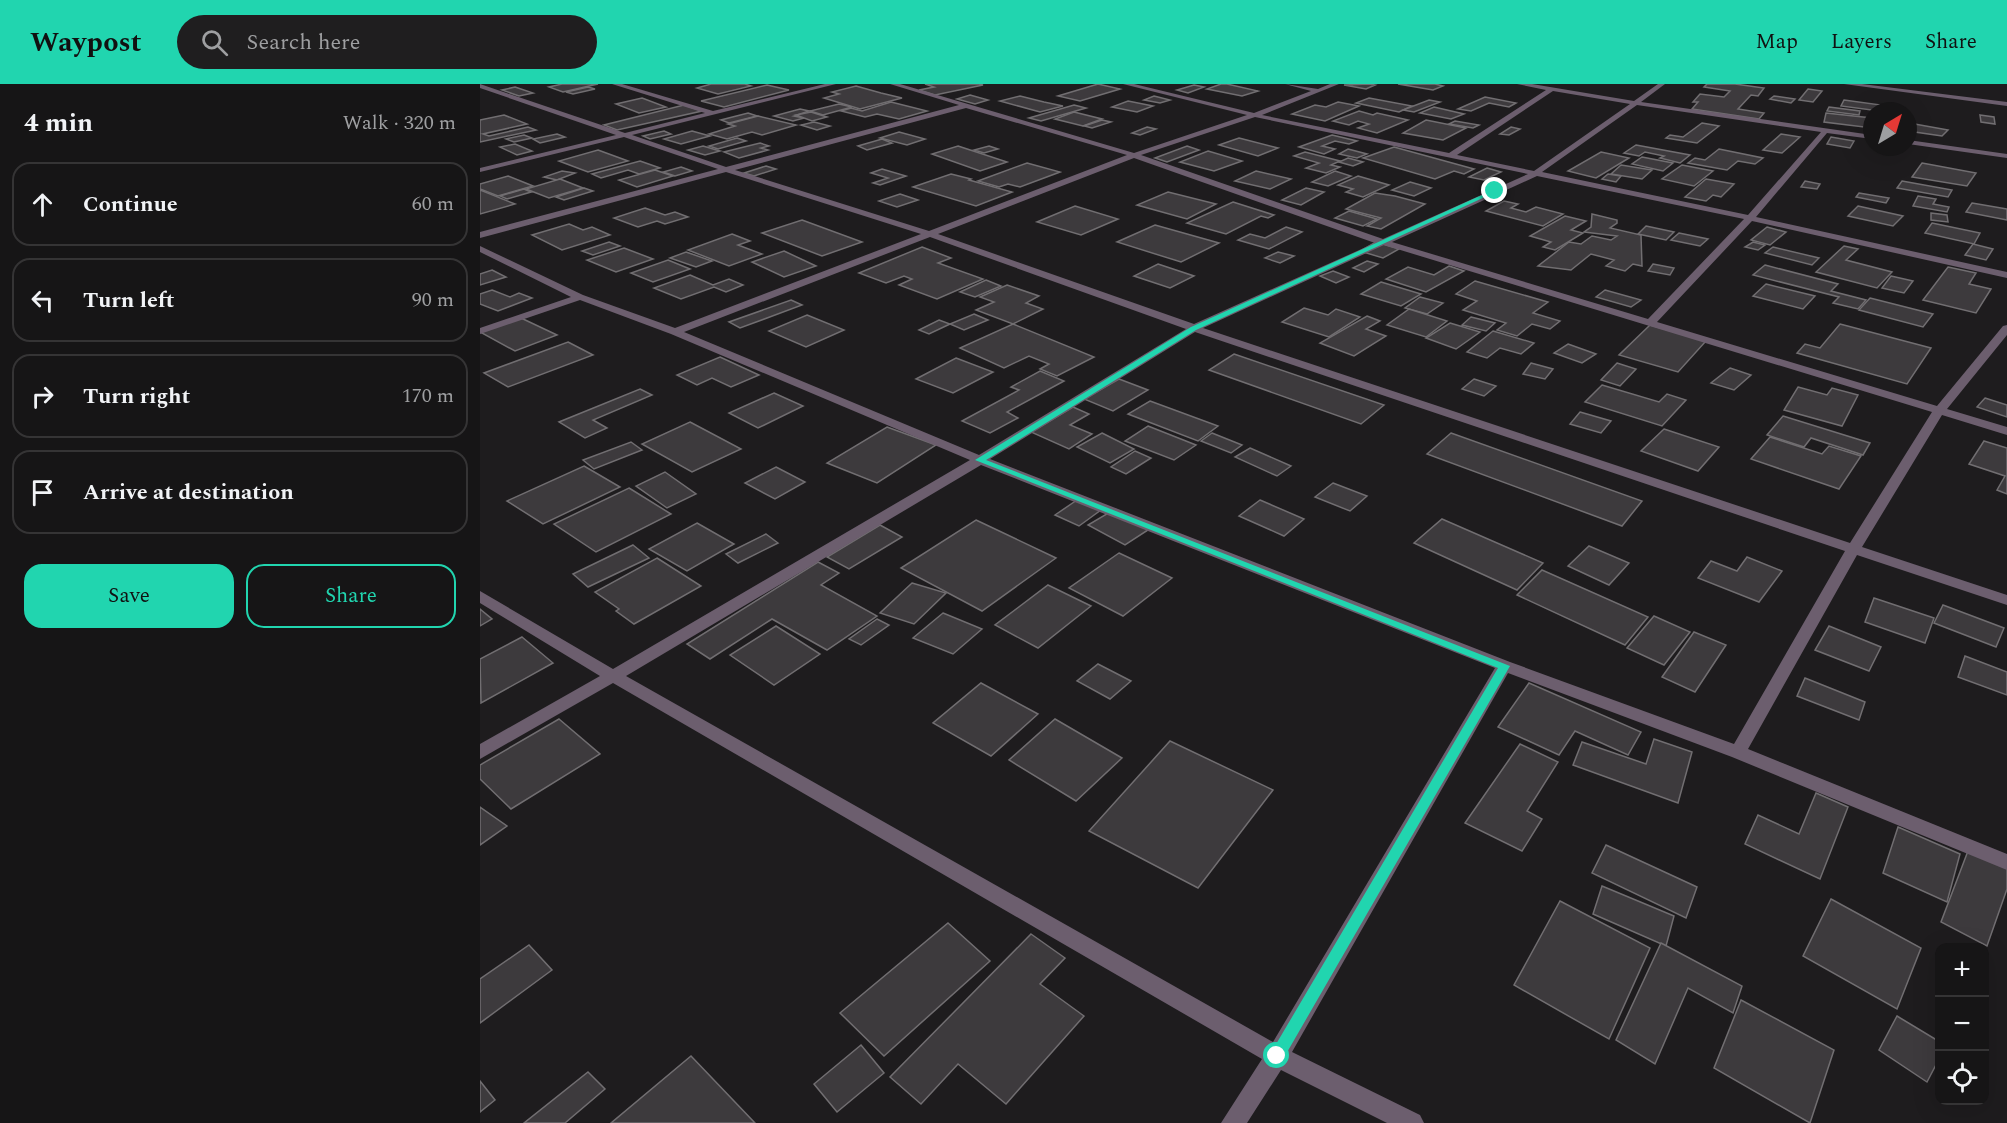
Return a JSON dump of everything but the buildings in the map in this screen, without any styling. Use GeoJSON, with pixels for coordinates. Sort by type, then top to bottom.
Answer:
{"type":"FeatureCollection","features":[{"type":"Feature","properties":{"kind":"street"},"geometry":{"type":"LineString","coordinates":[[615,84],[715,114]]}},
{"type":"Feature","properties":{"kind":"street"},"geometry":{"type":"LineString","coordinates":[[480,170],[833,84]]}},
{"type":"Feature","properties":{"kind":"street"},"geometry":{"type":"LineString","coordinates":[[893,84],[1134,155],[1382,242],[2007,431]]}},
{"type":"Feature","properties":{"kind":"street"},"geometry":{"type":"LineString","coordinates":[[1126,84],[1255,115],[1750,218],[2007,275]]}},
{"type":"Feature","properties":{"kind":"street"},"geometry":{"type":"LineString","coordinates":[[1288,84],[1319,90]]}},
{"type":"Feature","properties":{"kind":"street"},"geometry":{"type":"LineString","coordinates":[[675,332],[933,235],[1134,155],[1255,115],[1336,84]]}},
{"type":"Feature","properties":{"kind":"street"},"geometry":{"type":"LineString","coordinates":[[1520,84],[1863,136]]}},
{"type":"Feature","properties":{"kind":"street"},"geometry":{"type":"LineString","coordinates":[[480,752],[980,460],[1194,328],[1535,174],[1662,84]]}},
{"type":"Feature","properties":{"kind":"street"},"geometry":{"type":"LineString","coordinates":[[1847,84],[2007,104]]}},
{"type":"Feature","properties":{"kind":"street"},"geometry":{"type":"LineString","coordinates":[[480,86],[724,169],[933,235],[1194,328],[2007,600]]}},
{"type":"Feature","properties":{"kind":"street"},"geometry":{"type":"LineString","coordinates":[[1451,155],[1552,89]]}},
{"type":"Feature","properties":{"kind":"street"},"geometry":{"type":"LineString","coordinates":[[480,235],[964,106]]}},
{"type":"Feature","properties":{"kind":"street"},"geometry":{"type":"LineString","coordinates":[[1650,323],[1750,218],[1825,131]]}},
{"type":"Feature","properties":{"kind":"street"},"geometry":{"type":"LineString","coordinates":[[1917,143],[2007,156]]}},
{"type":"Feature","properties":{"kind":"street"},"geometry":{"type":"LineString","coordinates":[[480,249],[580,297],[675,332],[980,460],[1504,666],[1738,752],[2007,862]]}},
{"type":"Feature","properties":{"kind":"street"},"geometry":{"type":"LineString","coordinates":[[480,331],[580,297]]}},
{"type":"Feature","properties":{"kind":"street"},"geometry":{"type":"LineString","coordinates":[[1738,752],[1853,549],[1939,411],[2007,328]]}},
{"type":"Feature","properties":{"kind":"street"},"geometry":{"type":"LineString","coordinates":[[480,596],[613,676],[1277,1056],[1412,1123]]}},
{"type":"Feature","properties":{"kind":"street"},"geometry":{"type":"LineString","coordinates":[[1233,1123],[1277,1056],[1504,666]]}},
{"type":"Feature","properties":{"kind":"route"},"geometry":{"type":"LineString","coordinates":[[1277,1056],[1504,666],[980,460],[1194,328],[1495,191]]}}]}
